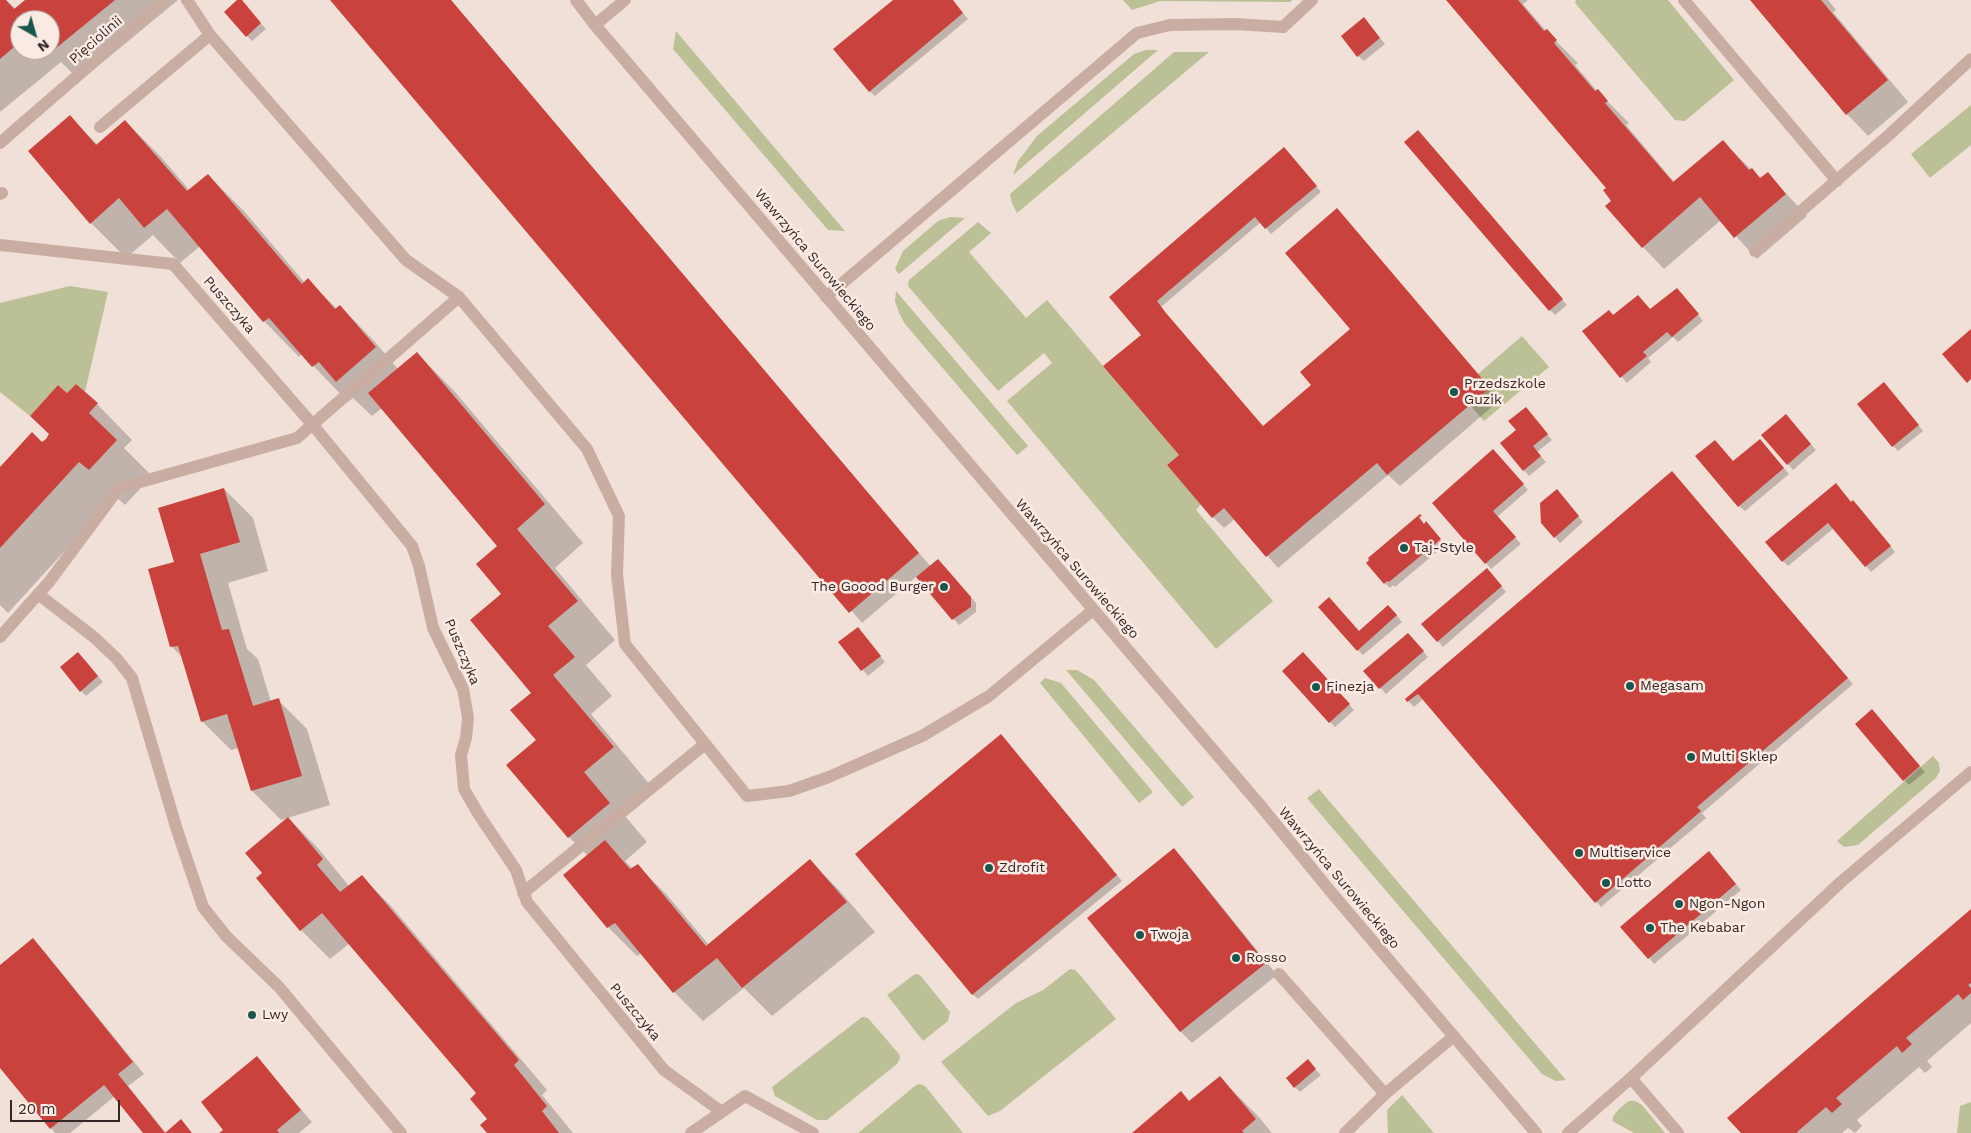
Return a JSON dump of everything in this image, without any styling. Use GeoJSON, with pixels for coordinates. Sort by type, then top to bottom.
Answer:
{"type":"FeatureCollection","features":[{"type":"Feature","properties":{"kind":"street","name":"Pięciolinii"},"geometry":{"type":"LineString","coordinates":[[0,143],[166,0]]}},
{"type":"Feature","properties":{"kind":"street"},"geometry":{"type":"LineString","coordinates":[[187,0],[210,35],[406,260],[459,297],[587,449],[618,516],[617,575],[625,644],[747,796],[789,791],[829,777],[922,736],[989,696],[1093,610]]}},
{"type":"Feature","properties":{"kind":"street","name":"Wawrzyńca Surowieckiego"},"geometry":{"type":"LineString","coordinates":[[571,0],[595,25]]}},
{"type":"Feature","properties":{"kind":"street","name":"Wawrzyńca Surowieckiego"},"geometry":{"type":"LineString","coordinates":[[576,0],[595,25],[1536,1133]]}},
{"type":"Feature","properties":{"kind":"street"},"geometry":{"type":"LineString","coordinates":[[595,25],[625,0]]}},
{"type":"Feature","properties":{"kind":"street"},"geometry":{"type":"LineString","coordinates":[[826,297],[1137,33],[1170,25],[1236,24],[1283,27],[1312,0]]}},
{"type":"Feature","properties":{"kind":"street"},"geometry":{"type":"LineString","coordinates":[[1684,0],[1837,181]]}},
{"type":"Feature","properties":{"kind":"street"},"geometry":{"type":"LineString","coordinates":[[100,127],[210,35]]}},
{"type":"Feature","properties":{"kind":"street"},"geometry":{"type":"LineString","coordinates":[[1755,251],[1837,181],[1971,58]]}},
{"type":"Feature","properties":{"kind":"street","name":"Puszczyka"},"geometry":{"type":"LineString","coordinates":[[0,245],[173,264],[312,424],[412,546],[419,566],[433,628],[462,689],[466,706],[468,718],[466,738],[461,755],[464,789],[516,870],[526,902],[664,1070],[722,1112]]}},
{"type":"Feature","properties":{"kind":"street"},"geometry":{"type":"LineString","coordinates":[[0,637],[38,594],[119,488],[297,438],[459,297]]}},
{"type":"Feature","properties":{"kind":"street"},"geometry":{"type":"LineString","coordinates":[[38,594],[94,638],[117,659],[132,678],[177,830],[203,906],[226,936],[279,987],[401,1133]]}},
{"type":"Feature","properties":{"kind":"street"},"geometry":{"type":"LineString","coordinates":[[523,892],[705,744]]}},
{"type":"Feature","properties":{"kind":"street"},"geometry":{"type":"LineString","coordinates":[[1568,1133],[1631,1078],[1842,882],[1971,772]]}},
{"type":"Feature","properties":{"kind":"street"},"geometry":{"type":"LineString","coordinates":[[1279,974],[1385,1094]]}},
{"type":"Feature","properties":{"kind":"street"},"geometry":{"type":"LineString","coordinates":[[1344,1133],[1385,1094],[1454,1036]]}},
{"type":"Feature","properties":{"kind":"street"},"geometry":{"type":"LineString","coordinates":[[1631,1078],[1678,1133]]}},
{"type":"Feature","properties":{"kind":"street"},"geometry":{"type":"LineString","coordinates":[[691,1133],[745,1096],[813,1133]]}},
{"type":"Feature","properties":{"kind":"green space"},"geometry":{"type":"Polygon","coordinates":[[[1123,0],[1292,0],[1290,2],[1160,1],[1132,10],[1123,0]]]}},
{"type":"Feature","properties":{"kind":"green space"},"geometry":{"type":"Polygon","coordinates":[[[1576,0],[1668,0],[1734,80],[1685,121],[1675,120],[1575,3],[1576,0]]]}},
{"type":"Feature","properties":{"kind":"green space"},"geometry":{"type":"Polygon","coordinates":[[[676,31],[845,231],[828,230],[673,49],[676,31]]]}},
{"type":"Feature","properties":{"kind":"green space"},"geometry":{"type":"Polygon","coordinates":[[[1146,50],[1158,50],[1013,175],[1018,161],[1037,136],[1134,54],[1146,50]]]}},
{"type":"Feature","properties":{"kind":"green space"},"geometry":{"type":"Polygon","coordinates":[[[1174,52],[1209,52],[1017,213],[1010,194],[1174,52]]]}},
{"type":"Feature","properties":{"kind":"green space"},"geometry":{"type":"Polygon","coordinates":[[[1971,105],[1971,145],[1930,178],[1911,154],[1971,105]]]}},
{"type":"Feature","properties":{"kind":"green space"},"geometry":{"type":"Polygon","coordinates":[[[950,217],[965,218],[899,274],[895,269],[903,251],[938,221],[950,217]]]}},
{"type":"Feature","properties":{"kind":"green space"},"geometry":{"type":"Polygon","coordinates":[[[978,222],[991,233],[969,252],[1026,318],[1047,300],[1179,455],[1167,465],[1201,504],[1196,510],[1273,601],[1216,649],[1007,401],[1052,363],[1044,353],[998,391],[908,286],[909,280],[978,222]]]}},
{"type":"Feature","properties":{"kind":"green space"},"geometry":{"type":"Polygon","coordinates":[[[70,286],[108,292],[85,392],[76,384],[67,393],[58,385],[30,416],[0,392],[0,303],[70,286]]]}},
{"type":"Feature","properties":{"kind":"green space"},"geometry":{"type":"Polygon","coordinates":[[[896,291],[1028,446],[1017,455],[905,324],[895,301],[896,291]]]}},
{"type":"Feature","properties":{"kind":"green space"},"geometry":{"type":"Polygon","coordinates":[[[1522,336],[1549,367],[1484,421],[1470,405],[1490,388],[1478,374],[1522,336]]]}},
{"type":"Feature","properties":{"kind":"green space"},"geometry":{"type":"Polygon","coordinates":[[[1066,670],[1077,670],[1094,680],[1194,797],[1182,807],[1066,670]]]}},
{"type":"Feature","properties":{"kind":"green space"},"geometry":{"type":"Polygon","coordinates":[[[1045,678],[1061,683],[1153,792],[1139,803],[1040,683],[1045,678]]]}},
{"type":"Feature","properties":{"kind":"green space"},"geometry":{"type":"Polygon","coordinates":[[[1933,756],[1939,763],[1940,771],[1936,778],[1858,845],[1844,847],[1837,841],[1933,756]]]}},
{"type":"Feature","properties":{"kind":"green space"},"geometry":{"type":"Polygon","coordinates":[[[1319,789],[1566,1080],[1556,1081],[1542,1074],[1307,798],[1319,789]]]}},
{"type":"Feature","properties":{"kind":"green space"},"geometry":{"type":"Polygon","coordinates":[[[1070,969],[1075,970],[1081,976],[1116,1019],[1000,1111],[988,1116],[941,1062],[1016,1003],[1043,990],[1070,969]]]}},
{"type":"Feature","properties":{"kind":"green space"},"geometry":{"type":"Polygon","coordinates":[[[915,974],[920,975],[950,1012],[948,1021],[923,1041],[887,995],[915,974]]]}},
{"type":"Feature","properties":{"kind":"green space"},"geometry":{"type":"Polygon","coordinates":[[[862,1017],[868,1018],[899,1054],[900,1058],[897,1064],[827,1120],[817,1120],[775,1096],[772,1087],[862,1017]]]}},
{"type":"Feature","properties":{"kind":"green space"},"geometry":{"type":"Polygon","coordinates":[[[916,1085],[925,1086],[963,1133],[858,1133],[916,1085]]]}},
{"type":"Feature","properties":{"kind":"green space"},"geometry":{"type":"Polygon","coordinates":[[[1402,1095],[1434,1133],[1388,1133],[1387,1110],[1402,1095]]]}},
{"type":"Feature","properties":{"kind":"green space"},"geometry":{"type":"Polygon","coordinates":[[[1629,1101],[1635,1101],[1642,1105],[1665,1133],[1634,1133],[1612,1121],[1614,1115],[1629,1101]]]}},
{"type":"Feature","properties":{"kind":"green space"},"geometry":{"type":"Polygon","coordinates":[[[1971,1102],[1971,1133],[1957,1133],[1960,1106],[1971,1102]]]}},
{"type":"Feature","properties":{"kind":"building"},"geometry":{"type":"Polygon","coordinates":[[[0,0],[6,0],[14,9],[25,0],[115,0],[60,45],[60,10],[10,10],[10,50],[0,59],[0,0]]]}},
{"type":"Feature","properties":{"kind":"building"},"geometry":{"type":"Polygon","coordinates":[[[237,0],[242,0],[261,23],[246,37],[224,12],[237,0]]]}},
{"type":"Feature","properties":{"kind":"building"},"geometry":{"type":"Polygon","coordinates":[[[330,0],[451,0],[919,553],[849,613],[330,0]]]}},
{"type":"Feature","properties":{"kind":"building"},"geometry":{"type":"Polygon","coordinates":[[[893,0],[953,0],[963,13],[869,92],[833,49],[893,0]]]}},
{"type":"Feature","properties":{"kind":"building"},"geometry":{"type":"Polygon","coordinates":[[[1446,0],[1518,0],[1544,31],[1547,29],[1557,40],[1554,43],[1595,91],[1598,89],[1608,101],[1605,103],[1673,182],[1723,140],[1749,170],[1752,168],[1760,178],[1768,172],[1786,194],[1734,238],[1700,197],[1642,248],[1605,206],[1611,201],[1603,190],[1606,188],[1446,0]]]}},
{"type":"Feature","properties":{"kind":"building"},"geometry":{"type":"Polygon","coordinates":[[[1750,0],[1821,0],[1888,80],[1846,115],[1750,0]]]}},
{"type":"Feature","properties":{"kind":"building"},"geometry":{"type":"Polygon","coordinates":[[[1364,17],[1380,38],[1357,57],[1341,36],[1364,17]]]}},
{"type":"Feature","properties":{"kind":"building"},"geometry":{"type":"Polygon","coordinates":[[[70,115],[96,145],[125,120],[187,191],[208,174],[302,284],[308,278],[335,309],[340,305],[376,347],[336,382],[319,362],[312,367],[269,318],[263,322],[167,209],[144,228],[119,198],[90,224],[28,151],[70,115]]]}},
{"type":"Feature","properties":{"kind":"building"},"geometry":{"type":"Polygon","coordinates":[[[1418,130],[1563,299],[1549,311],[1404,142],[1418,130]]]}},
{"type":"Feature","properties":{"kind":"building"},"geometry":{"type":"Polygon","coordinates":[[[1284,147],[1317,186],[1265,229],[1255,217],[1157,301],[1166,313],[1263,426],[1311,385],[1300,372],[1350,329],[1285,253],[1337,208],[1490,388],[1387,475],[1377,463],[1266,557],[1224,508],[1212,518],[1167,465],[1179,455],[1103,366],[1141,335],[1109,297],[1284,147]]]}},
{"type":"Feature","properties":{"kind":"building"},"geometry":{"type":"Polygon","coordinates":[[[1677,288],[1699,314],[1672,337],[1667,332],[1643,352],[1647,356],[1620,378],[1582,331],[1609,310],[1613,315],[1638,295],[1650,309],[1677,288]]]}},
{"type":"Feature","properties":{"kind":"building"},"geometry":{"type":"Polygon","coordinates":[[[1971,329],[1971,379],[1967,383],[1942,354],[1971,329]]]}},
{"type":"Feature","properties":{"kind":"building"},"geometry":{"type":"Polygon","coordinates":[[[417,352],[545,504],[517,529],[578,601],[548,626],[575,657],[553,675],[614,747],[584,772],[610,803],[568,838],[506,765],[536,740],[510,710],[531,693],[470,620],[501,594],[476,564],[497,546],[368,393],[417,352]]]}},
{"type":"Feature","properties":{"kind":"building"},"geometry":{"type":"Polygon","coordinates":[[[1884,382],[1919,425],[1892,447],[1857,404],[1884,382]]]}},
{"type":"Feature","properties":{"kind":"building"},"geometry":{"type":"Polygon","coordinates":[[[76,384],[98,403],[89,413],[117,440],[89,470],[79,462],[0,548],[0,467],[32,432],[42,442],[46,439],[49,434],[30,416],[58,385],[67,393],[76,384]]]}},
{"type":"Feature","properties":{"kind":"building"},"geometry":{"type":"Polygon","coordinates":[[[1526,407],[1548,434],[1533,446],[1541,456],[1523,471],[1500,443],[1516,430],[1508,421],[1526,407]]]}},
{"type":"Feature","properties":{"kind":"building"},"geometry":{"type":"Polygon","coordinates":[[[1786,414],[1811,444],[1787,465],[1761,435],[1786,414]]]}},
{"type":"Feature","properties":{"kind":"building"},"geometry":{"type":"Polygon","coordinates":[[[1760,439],[1784,468],[1738,507],[1695,456],[1715,440],[1733,461],[1760,439]]]}},
{"type":"Feature","properties":{"kind":"building"},"geometry":{"type":"Polygon","coordinates":[[[1493,449],[1524,484],[1493,511],[1516,537],[1485,564],[1432,503],[1493,449]]]}},
{"type":"Feature","properties":{"kind":"building","name":"Megasam"},"geometry":{"type":"Polygon","coordinates":[[[1672,471],[1848,678],[1697,807],[1701,811],[1595,903],[1418,694],[1407,702],[1405,699],[1672,471]]]}},
{"type":"Feature","properties":{"kind":"building"},"geometry":{"type":"Polygon","coordinates":[[[1836,483],[1851,502],[1853,500],[1891,546],[1865,567],[1828,523],[1782,562],[1765,542],[1836,483]]]}},
{"type":"Feature","properties":{"kind":"building"},"geometry":{"type":"Polygon","coordinates":[[[224,488],[240,542],[200,554],[222,630],[229,629],[253,706],[279,698],[302,776],[251,791],[227,714],[201,722],[178,646],[170,647],[148,569],[174,562],[158,508],[224,488]]]}},
{"type":"Feature","properties":{"kind":"building"},"geometry":{"type":"Polygon","coordinates":[[[1557,489],[1579,516],[1554,538],[1541,523],[1540,503],[1557,489]]]}},
{"type":"Feature","properties":{"kind":"building","name":"Taj-Style"},"geometry":{"type":"Polygon","coordinates":[[[1420,514],[1422,516],[1419,517],[1424,524],[1426,521],[1441,539],[1389,582],[1387,581],[1384,584],[1366,563],[1369,560],[1368,558],[1420,514]]]}},
{"type":"Feature","properties":{"kind":"building","name":"The Goood Burger"},"geometry":{"type":"Polygon","coordinates":[[[938,559],[971,597],[971,607],[952,620],[916,577],[938,559]]]}},
{"type":"Feature","properties":{"kind":"building"},"geometry":{"type":"Polygon","coordinates":[[[1487,568],[1502,586],[1437,642],[1421,624],[1487,568]]]}},
{"type":"Feature","properties":{"kind":"building"},"geometry":{"type":"Polygon","coordinates":[[[1329,597],[1359,631],[1388,605],[1397,615],[1357,651],[1318,607],[1329,597]]]}},
{"type":"Feature","properties":{"kind":"building"},"geometry":{"type":"Polygon","coordinates":[[[858,627],[881,656],[861,671],[838,642],[858,627]]]}},
{"type":"Feature","properties":{"kind":"building"},"geometry":{"type":"Polygon","coordinates":[[[1408,633],[1424,651],[1379,689],[1363,671],[1408,633]]]}},
{"type":"Feature","properties":{"kind":"building"},"geometry":{"type":"Polygon","coordinates":[[[78,652],[98,676],[80,692],[60,667],[78,652]]]}},
{"type":"Feature","properties":{"kind":"building","name":"Finezja"},"geometry":{"type":"Polygon","coordinates":[[[1303,652],[1350,704],[1329,723],[1282,671],[1303,652]]]}},
{"type":"Feature","properties":{"kind":"building"},"geometry":{"type":"Polygon","coordinates":[[[1872,709],[1920,766],[1903,781],[1855,724],[1872,709]]]}},
{"type":"Feature","properties":{"kind":"building","name":"Zdrofit"},"geometry":{"type":"Polygon","coordinates":[[[1001,734],[1117,875],[972,995],[855,854],[1001,734]]]}},
{"type":"Feature","properties":{"kind":"building"},"geometry":{"type":"Polygon","coordinates":[[[288,817],[323,859],[317,865],[340,892],[362,875],[519,1060],[514,1065],[547,1106],[542,1111],[559,1133],[487,1133],[480,1125],[487,1119],[470,1099],[476,1093],[322,913],[300,931],[256,878],[262,873],[245,853],[288,817]]]}},
{"type":"Feature","properties":{"kind":"building"},"geometry":{"type":"Polygon","coordinates":[[[605,840],[630,869],[638,864],[706,946],[810,859],[847,902],[742,988],[717,958],[673,993],[615,923],[607,928],[563,875],[605,840]]]}},
{"type":"Feature","properties":{"kind":"building"},"geometry":{"type":"Polygon","coordinates":[[[1174,848],[1266,963],[1180,1032],[1087,918],[1174,848]]]}},
{"type":"Feature","properties":{"kind":"building"},"geometry":{"type":"Polygon","coordinates":[[[1709,851],[1736,884],[1648,959],[1620,927],[1709,851]]]}},
{"type":"Feature","properties":{"kind":"building"},"geometry":{"type":"Polygon","coordinates":[[[1971,909],[1971,983],[1968,985],[1971,988],[1971,993],[1963,1000],[1958,994],[1906,1038],[1912,1044],[1902,1053],[1897,1046],[1836,1098],[1842,1104],[1832,1113],[1826,1107],[1798,1133],[1741,1133],[1727,1118],[1971,909]]]}},
{"type":"Feature","properties":{"kind":"building"},"geometry":{"type":"Polygon","coordinates":[[[33,938],[133,1062],[118,1074],[165,1133],[143,1133],[104,1085],[50,1129],[0,1068],[0,965],[33,938]]]}},
{"type":"Feature","properties":{"kind":"building"},"geometry":{"type":"Polygon","coordinates":[[[257,1056],[301,1110],[277,1130],[279,1133],[219,1133],[223,1130],[201,1102],[257,1056]]]}},
{"type":"Feature","properties":{"kind":"building"},"geometry":{"type":"Polygon","coordinates":[[[1308,1059],[1316,1069],[1294,1088],[1286,1078],[1308,1059]]]}},
{"type":"Feature","properties":{"kind":"building"},"geometry":{"type":"Polygon","coordinates":[[[1220,1076],[1256,1119],[1242,1131],[1244,1133],[1132,1133],[1181,1091],[1189,1101],[1220,1076]]]}},
{"type":"Feature","properties":{"kind":"building"},"geometry":{"type":"Polygon","coordinates":[[[181,1119],[192,1133],[165,1133],[181,1119]]]}},
{"type":"Feature","properties":{"kind":"place","name":"Przedszkole Guzik"},"geometry":{"type":"Point","coordinates":[1454,392]}},
{"type":"Feature","properties":{"kind":"place","name":"Taj-Style"},"geometry":{"type":"Point","coordinates":[1404,548]}},
{"type":"Feature","properties":{"kind":"place","name":"The Goood Burger"},"geometry":{"type":"Point","coordinates":[944,587]}},
{"type":"Feature","properties":{"kind":"place","name":"Megasam"},"geometry":{"type":"Point","coordinates":[1630,686]}},
{"type":"Feature","properties":{"kind":"place","name":"Finezja"},"geometry":{"type":"Point","coordinates":[1316,687]}},
{"type":"Feature","properties":{"kind":"place","name":"Multi Sklep"},"geometry":{"type":"Point","coordinates":[1691,757]}},
{"type":"Feature","properties":{"kind":"place","name":"Multiservice"},"geometry":{"type":"Point","coordinates":[1579,853]}},
{"type":"Feature","properties":{"kind":"place","name":"Zdrofit"},"geometry":{"type":"Point","coordinates":[989,868]}},
{"type":"Feature","properties":{"kind":"place","name":"Lotto"},"geometry":{"type":"Point","coordinates":[1606,883]}},
{"type":"Feature","properties":{"kind":"place","name":"Ngon-Ngon"},"geometry":{"type":"Point","coordinates":[1679,904]}},
{"type":"Feature","properties":{"kind":"place","name":"The Kebabar"},"geometry":{"type":"Point","coordinates":[1650,928]}},
{"type":"Feature","properties":{"kind":"place","name":"Twoja"},"geometry":{"type":"Point","coordinates":[1140,935]}},
{"type":"Feature","properties":{"kind":"place","name":"Rosso"},"geometry":{"type":"Point","coordinates":[1236,958]}},
{"type":"Feature","properties":{"kind":"place","name":"Lwy"},"geometry":{"type":"Point","coordinates":[252,1015]}}]}
